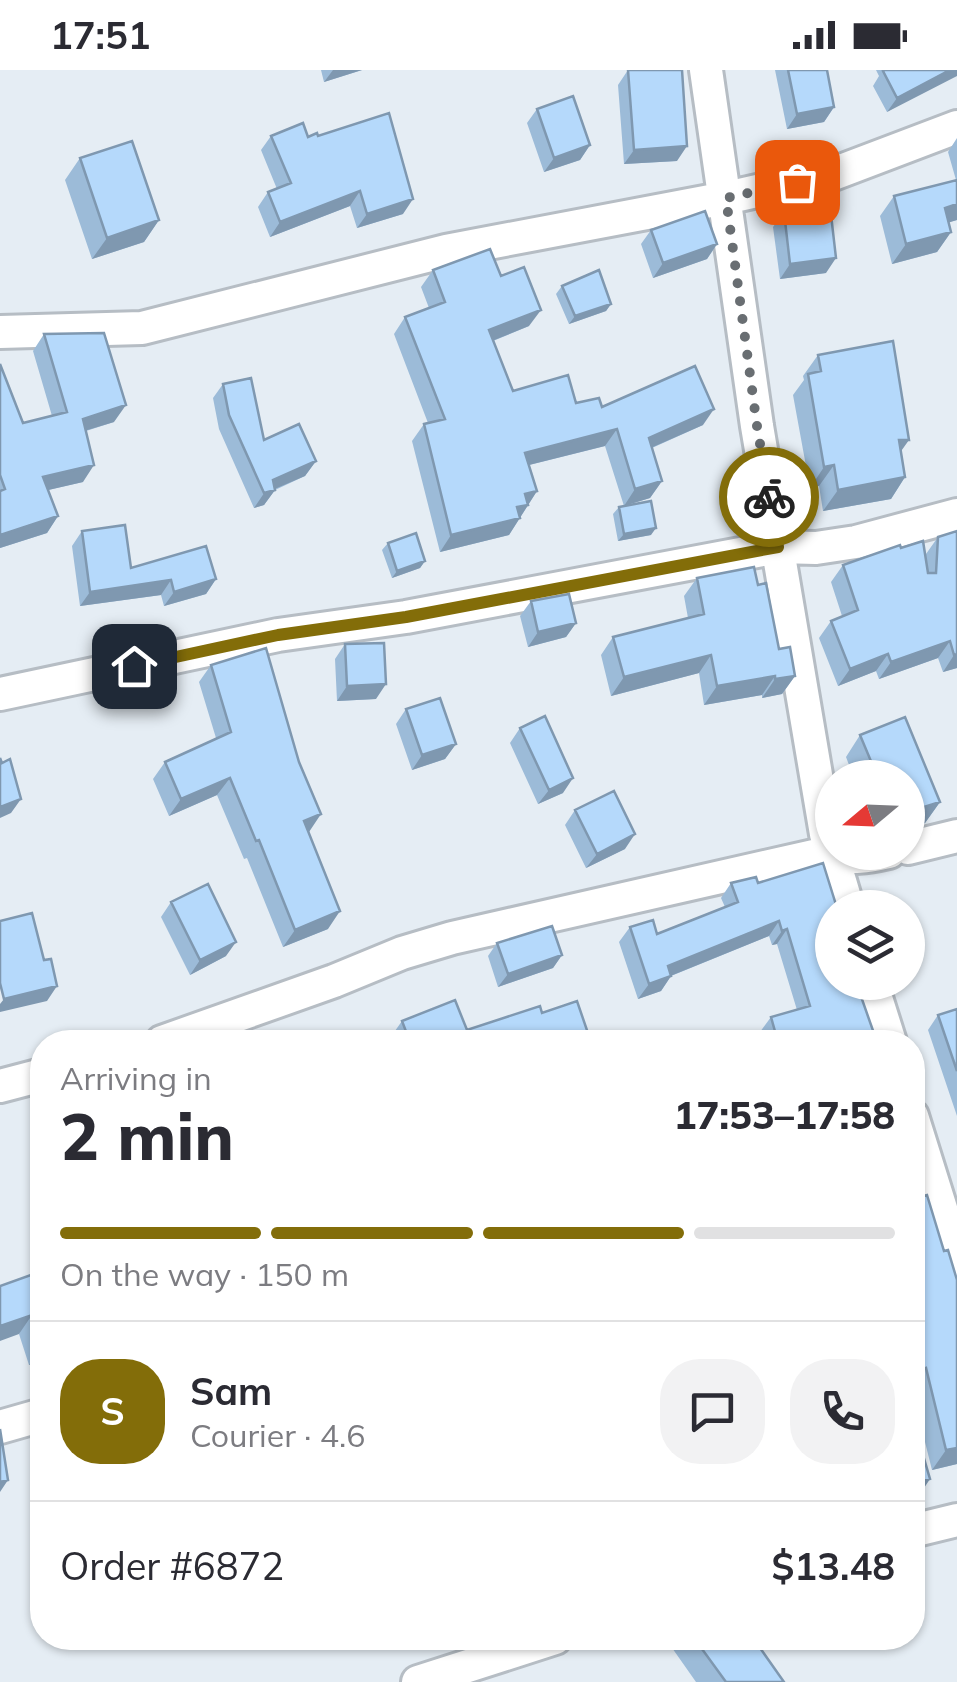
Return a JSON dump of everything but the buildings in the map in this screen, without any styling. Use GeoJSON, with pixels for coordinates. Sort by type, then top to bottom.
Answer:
{"type":"FeatureCollection","features":[{"type":"Feature","properties":{"kind":"street"},"geometry":{"type":"LineString","coordinates":[[706,70],[757,426],[815,768]]}},
{"type":"Feature","properties":{"kind":"street"},"geometry":{"type":"LineString","coordinates":[[0,332],[142,328],[446,251],[833,174],[957,127]]}},
{"type":"Feature","properties":{"kind":"street"},"geometry":{"type":"LineString","coordinates":[[0,694],[278,635],[406,617],[778,547],[816,548],[856,542],[957,515]]}},
{"type":"Feature","properties":{"kind":"street"},"geometry":{"type":"LineString","coordinates":[[925,844],[957,836]]}},
{"type":"Feature","properties":{"kind":"street"},"geometry":{"type":"LineString","coordinates":[[196,1030],[452,938],[815,856]]}},
{"type":"Feature","properties":{"kind":"street"},"geometry":{"type":"LineString","coordinates":[[877,1000],[886,1030]]}},
{"type":"Feature","properties":{"kind":"street"},"geometry":{"type":"LineString","coordinates":[[0,1086],[30,1078]]}},
{"type":"Feature","properties":{"kind":"street"},"geometry":{"type":"LineString","coordinates":[[925,1152],[957,1260]]}},
{"type":"Feature","properties":{"kind":"street"},"geometry":{"type":"LineString","coordinates":[[0,1427],[30,1418]]}},
{"type":"Feature","properties":{"kind":"street"},"geometry":{"type":"LineString","coordinates":[[925,1528],[957,1520]]}},
{"type":"Feature","properties":{"kind":"street"},"geometry":{"type":"LineString","coordinates":[[418,1682],[518,1650]]}},
{"type":"Feature","properties":{"kind":"way so far"},"geometry":{"type":"LineString","coordinates":[[769,497],[726,198],[797,182]]}},
{"type":"Feature","properties":{"kind":"route"},"geometry":{"type":"LineString","coordinates":[[134,666],[278,635],[406,617],[778,547],[769,497]]}}]}
